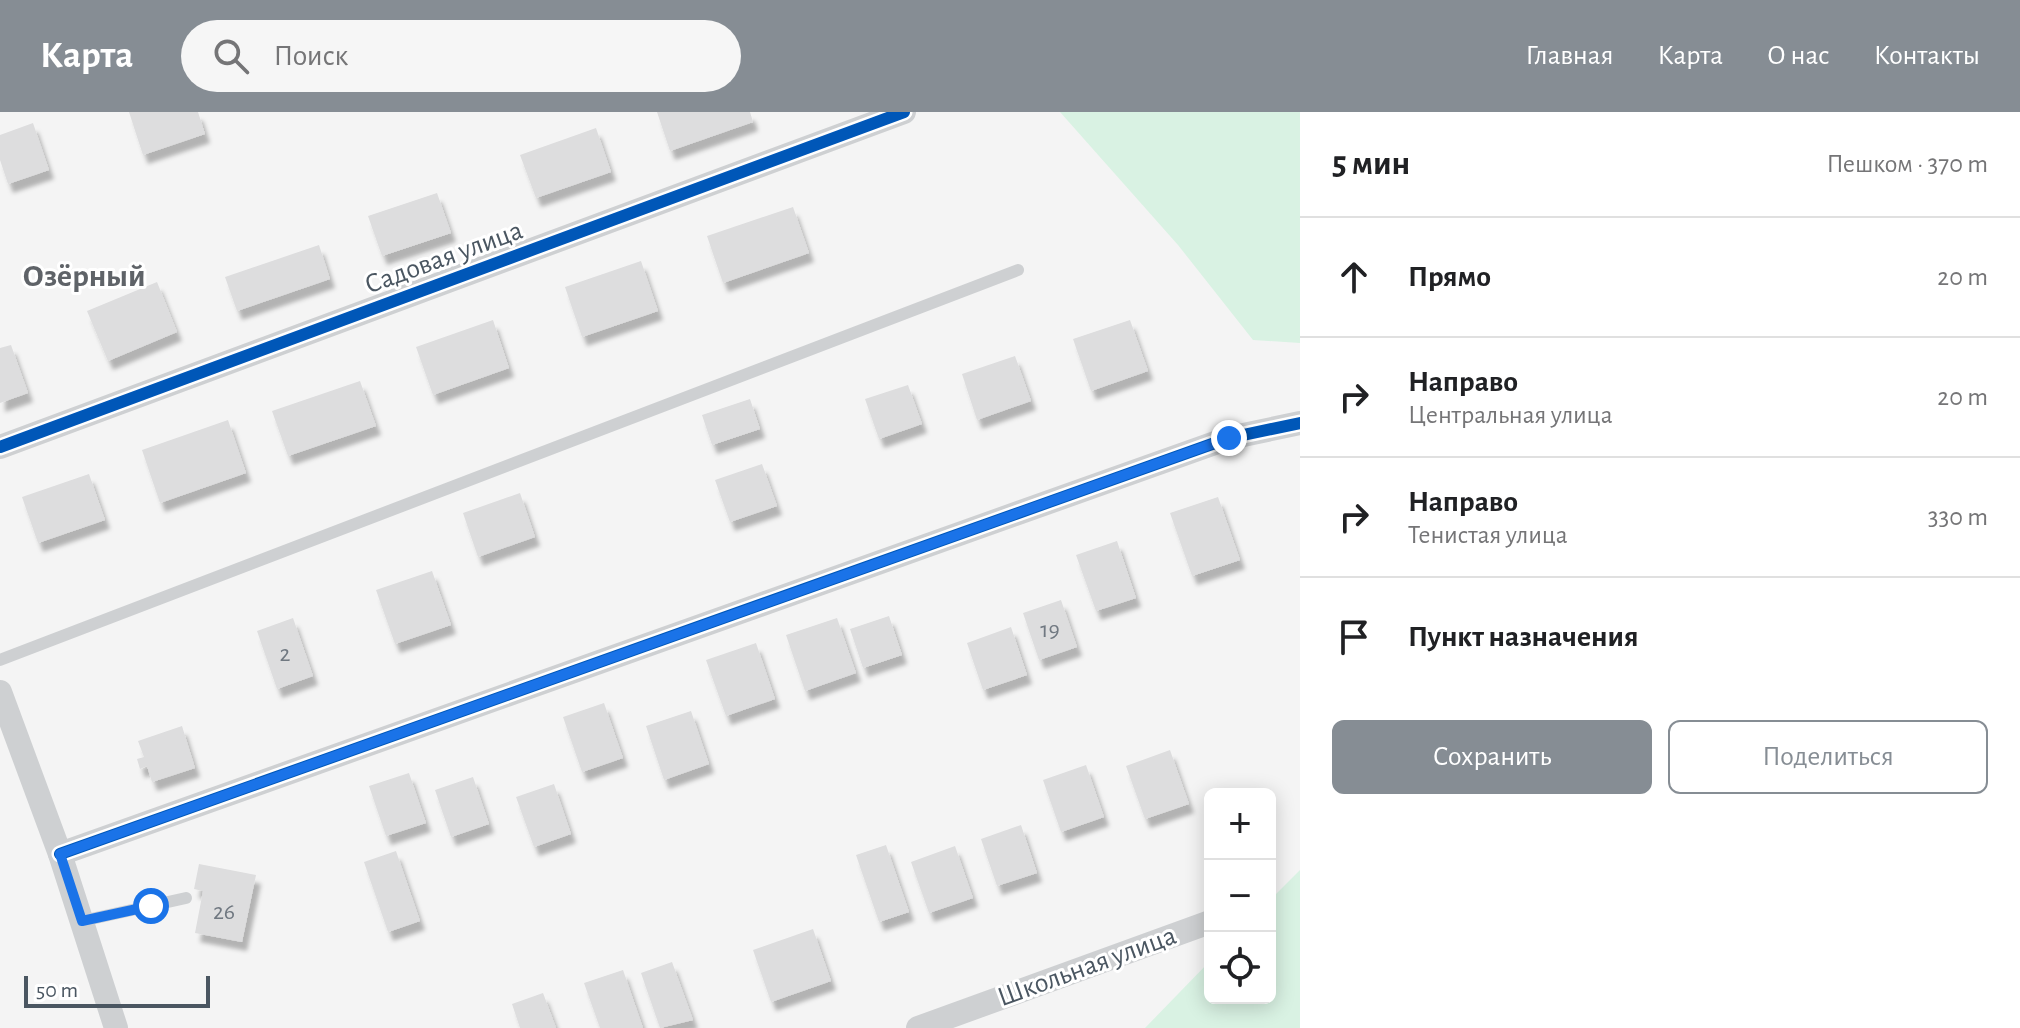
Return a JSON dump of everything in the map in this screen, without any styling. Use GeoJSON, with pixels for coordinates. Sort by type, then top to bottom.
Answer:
{"type":"FeatureCollection","features":[{"type":"Feature","properties":{"kind":"street","name":"Садовая улица"},"geometry":{"type":"LineString","coordinates":[[0,447],[904,112]]}},
{"type":"Feature","properties":{"kind":"street"},"geometry":{"type":"LineString","coordinates":[[60,854],[1214,444],[1300,423]]}},
{"type":"Feature","properties":{"kind":"street"},"geometry":{"type":"LineString","coordinates":[[0,692],[60,854],[116,1028]]}},
{"type":"Feature","properties":{"kind":"street","name":"Школьная улица"},"geometry":{"type":"LineString","coordinates":[[918,1028],[1204,924]]}},
{"type":"Feature","properties":{"kind":"lane"},"geometry":{"type":"LineString","coordinates":[[0,660],[1018,270]]}},
{"type":"Feature","properties":{"kind":"lane"},"geometry":{"type":"LineString","coordinates":[[82,921],[186,898]]}},
{"type":"Feature","properties":{"kind":"green space"},"geometry":{"type":"Polygon","coordinates":[[[1060,112],[1300,112],[1300,343],[1253,340],[1178,245],[1060,112]]]}},
{"type":"Feature","properties":{"kind":"green space"},"geometry":{"type":"Polygon","coordinates":[[[1300,870],[1300,1028],[1145,1028],[1204,967],[1204,1004],[1276,1004],[1276,894],[1300,870]]]}},
{"type":"Feature","properties":{"kind":"building"},"geometry":{"type":"Polygon","coordinates":[[[129,112],[198,112],[205,134],[143,155],[129,112]]]}},
{"type":"Feature","properties":{"kind":"building"},"geometry":{"type":"Polygon","coordinates":[[[657,112],[750,112],[753,122],[670,151],[657,112]]]}},
{"type":"Feature","properties":{"kind":"building"},"geometry":{"type":"Polygon","coordinates":[[[33,123],[49,170],[8,184],[0,160],[0,135],[33,123]]]}},
{"type":"Feature","properties":{"kind":"building"},"geometry":{"type":"Polygon","coordinates":[[[596,128],[611,172],[536,198],[520,155],[596,128]]]}},
{"type":"Feature","properties":{"kind":"building"},"geometry":{"type":"Polygon","coordinates":[[[437,193],[451,233],[382,256],[368,216],[437,193]]]}},
{"type":"Feature","properties":{"kind":"building"},"geometry":{"type":"Polygon","coordinates":[[[793,207],[809,253],[723,283],[707,236],[793,207]]]}},
{"type":"Feature","properties":{"kind":"building"},"geometry":{"type":"Polygon","coordinates":[[[319,245],[330,279],[237,311],[225,277],[319,245]]]}},
{"type":"Feature","properties":{"kind":"building"},"geometry":{"type":"Polygon","coordinates":[[[641,261],[658,311],[582,337],[565,287],[641,261]]]}},
{"type":"Feature","properties":{"kind":"building"},"geometry":{"type":"Polygon","coordinates":[[[157,282],[177,332],[108,361],[87,311],[157,282]]]}},
{"type":"Feature","properties":{"kind":"building"},"geometry":{"type":"Polygon","coordinates":[[[493,320],[509,368],[433,395],[416,347],[493,320]]]}},
{"type":"Feature","properties":{"kind":"building"},"geometry":{"type":"Polygon","coordinates":[[[1130,320],[1148,371],[1091,391],[1073,339],[1130,320]]]}},
{"type":"Feature","properties":{"kind":"building"},"geometry":{"type":"Polygon","coordinates":[[[11,345],[28,393],[0,403],[0,348],[11,345]]]}},
{"type":"Feature","properties":{"kind":"building"},"geometry":{"type":"Polygon","coordinates":[[[1015,356],[1031,401],[977,420],[962,374],[1015,356]]]}},
{"type":"Feature","properties":{"kind":"building"},"geometry":{"type":"Polygon","coordinates":[[[360,381],[376,426],[288,456],[272,411],[360,381]]]}},
{"type":"Feature","properties":{"kind":"building"},"geometry":{"type":"Polygon","coordinates":[[[908,385],[922,424],[879,439],[865,399],[908,385]]]}},
{"type":"Feature","properties":{"kind":"building"},"geometry":{"type":"Polygon","coordinates":[[[750,399],[760,429],[712,445],[702,415],[750,399]]]}},
{"type":"Feature","properties":{"kind":"building"},"geometry":{"type":"Polygon","coordinates":[[[228,420],[246,473],[160,503],[142,450],[228,420]]]}},
{"type":"Feature","properties":{"kind":"building"},"geometry":{"type":"Polygon","coordinates":[[[762,464],[777,506],[730,522],[715,480],[762,464]]]}},
{"type":"Feature","properties":{"kind":"building"},"geometry":{"type":"Polygon","coordinates":[[[89,474],[105,520],[38,543],[22,497],[89,474]]]}},
{"type":"Feature","properties":{"kind":"building"},"geometry":{"type":"Polygon","coordinates":[[[520,493],[535,537],[478,557],[463,513],[520,493]]]}},
{"type":"Feature","properties":{"kind":"building"},"geometry":{"type":"Polygon","coordinates":[[[1218,497],[1240,560],[1192,576],[1170,513],[1218,497]]]}},
{"type":"Feature","properties":{"kind":"building"},"geometry":{"type":"Polygon","coordinates":[[[1117,541],[1136,598],[1096,611],[1076,555],[1117,541]]]}},
{"type":"Feature","properties":{"kind":"building"},"geometry":{"type":"Polygon","coordinates":[[[432,571],[451,625],[395,644],[376,590],[432,571]]]}},
{"type":"Feature","properties":{"kind":"building"},"geometry":{"type":"Polygon","coordinates":[[[1061,600],[1077,647],[1039,660],[1023,613],[1061,600]]]}},
{"type":"Feature","properties":{"kind":"building"},"geometry":{"type":"Polygon","coordinates":[[[889,616],[902,655],[863,668],[850,629],[889,616]]]}},
{"type":"Feature","properties":{"kind":"building"},"geometry":{"type":"Polygon","coordinates":[[[293,618],[313,676],[277,689],[257,631],[293,618]]]}},
{"type":"Feature","properties":{"kind":"building"},"geometry":{"type":"Polygon","coordinates":[[[837,618],[856,673],[805,691],[786,635],[837,618]]]}},
{"type":"Feature","properties":{"kind":"building"},"geometry":{"type":"Polygon","coordinates":[[[1011,627],[1027,675],[983,690],[967,643],[1011,627]]]}},
{"type":"Feature","properties":{"kind":"building"},"geometry":{"type":"Polygon","coordinates":[[[756,643],[775,699],[726,716],[706,660],[756,643]]]}},
{"type":"Feature","properties":{"kind":"building"},"geometry":{"type":"Polygon","coordinates":[[[604,703],[623,758],[582,772],[563,717],[604,703]]]}},
{"type":"Feature","properties":{"kind":"building"},"geometry":{"type":"Polygon","coordinates":[[[691,711],[709,764],[664,780],[646,726],[691,711]]]}},
{"type":"Feature","properties":{"kind":"building"},"geometry":{"type":"Polygon","coordinates":[[[182,726],[195,768],[152,782],[147,766],[140,769],[137,759],[144,757],[138,741],[182,726]]]}},
{"type":"Feature","properties":{"kind":"building"},"geometry":{"type":"Polygon","coordinates":[[[1170,750],[1189,804],[1145,819],[1126,766],[1170,750]]]}},
{"type":"Feature","properties":{"kind":"building"},"geometry":{"type":"Polygon","coordinates":[[[1086,765],[1104,817],[1061,832],[1043,780],[1086,765]]]}},
{"type":"Feature","properties":{"kind":"building"},"geometry":{"type":"Polygon","coordinates":[[[409,773],[426,823],[386,836],[369,786],[409,773]]]}},
{"type":"Feature","properties":{"kind":"building"},"geometry":{"type":"Polygon","coordinates":[[[473,777],[489,824],[451,837],[435,790],[473,777]]]}},
{"type":"Feature","properties":{"kind":"building"},"geometry":{"type":"Polygon","coordinates":[[[554,784],[571,834],[534,847],[516,797],[554,784]]]}},
{"type":"Feature","properties":{"kind":"building"},"geometry":{"type":"Polygon","coordinates":[[[1021,825],[1037,873],[997,886],[981,839],[1021,825]]]}},
{"type":"Feature","properties":{"kind":"building"},"geometry":{"type":"Polygon","coordinates":[[[886,845],[909,912],[879,922],[856,855],[886,845]]]}},
{"type":"Feature","properties":{"kind":"building"},"geometry":{"type":"Polygon","coordinates":[[[955,846],[973,898],[929,913],[911,862],[955,846]]]}},
{"type":"Feature","properties":{"kind":"building"},"geometry":{"type":"Polygon","coordinates":[[[396,851],[420,921],[388,932],[364,862],[396,851]]]}},
{"type":"Feature","properties":{"kind":"building"},"geometry":{"type":"Polygon","coordinates":[[[199,864],[256,875],[242,942],[195,933],[203,891],[194,889],[199,864]]]}},
{"type":"Feature","properties":{"kind":"building"},"geometry":{"type":"Polygon","coordinates":[[[813,929],[831,981],[771,1002],[753,950],[813,929]]]}},
{"type":"Feature","properties":{"kind":"building"},"geometry":{"type":"Polygon","coordinates":[[[672,962],[693,1020],[660,1028],[641,973],[672,962]]]}},
{"type":"Feature","properties":{"kind":"building"},"geometry":{"type":"Polygon","coordinates":[[[623,970],[643,1028],[600,1028],[584,983],[623,970]]]}},
{"type":"Feature","properties":{"kind":"building"},"geometry":{"type":"Polygon","coordinates":[[[543,993],[556,1028],[520,1028],[512,1004],[543,993]]]}},
{"type":"Feature","properties":{"kind":"cycle path"},"geometry":{"type":"LineString","coordinates":[[0,447],[904,112]]}},
{"type":"Feature","properties":{"kind":"cycle path"},"geometry":{"type":"LineString","coordinates":[[60,854],[1229,438],[1300,423]]}},
{"type":"Feature","properties":{"kind":"district","name":"Озёрный"},"geometry":{"type":"Point","coordinates":[84,276]}},
{"type":"Feature","properties":{"kind":"route"},"geometry":{"type":"LineString","coordinates":[[151,906],[82,921],[60,854],[1229,438]]}}]}
